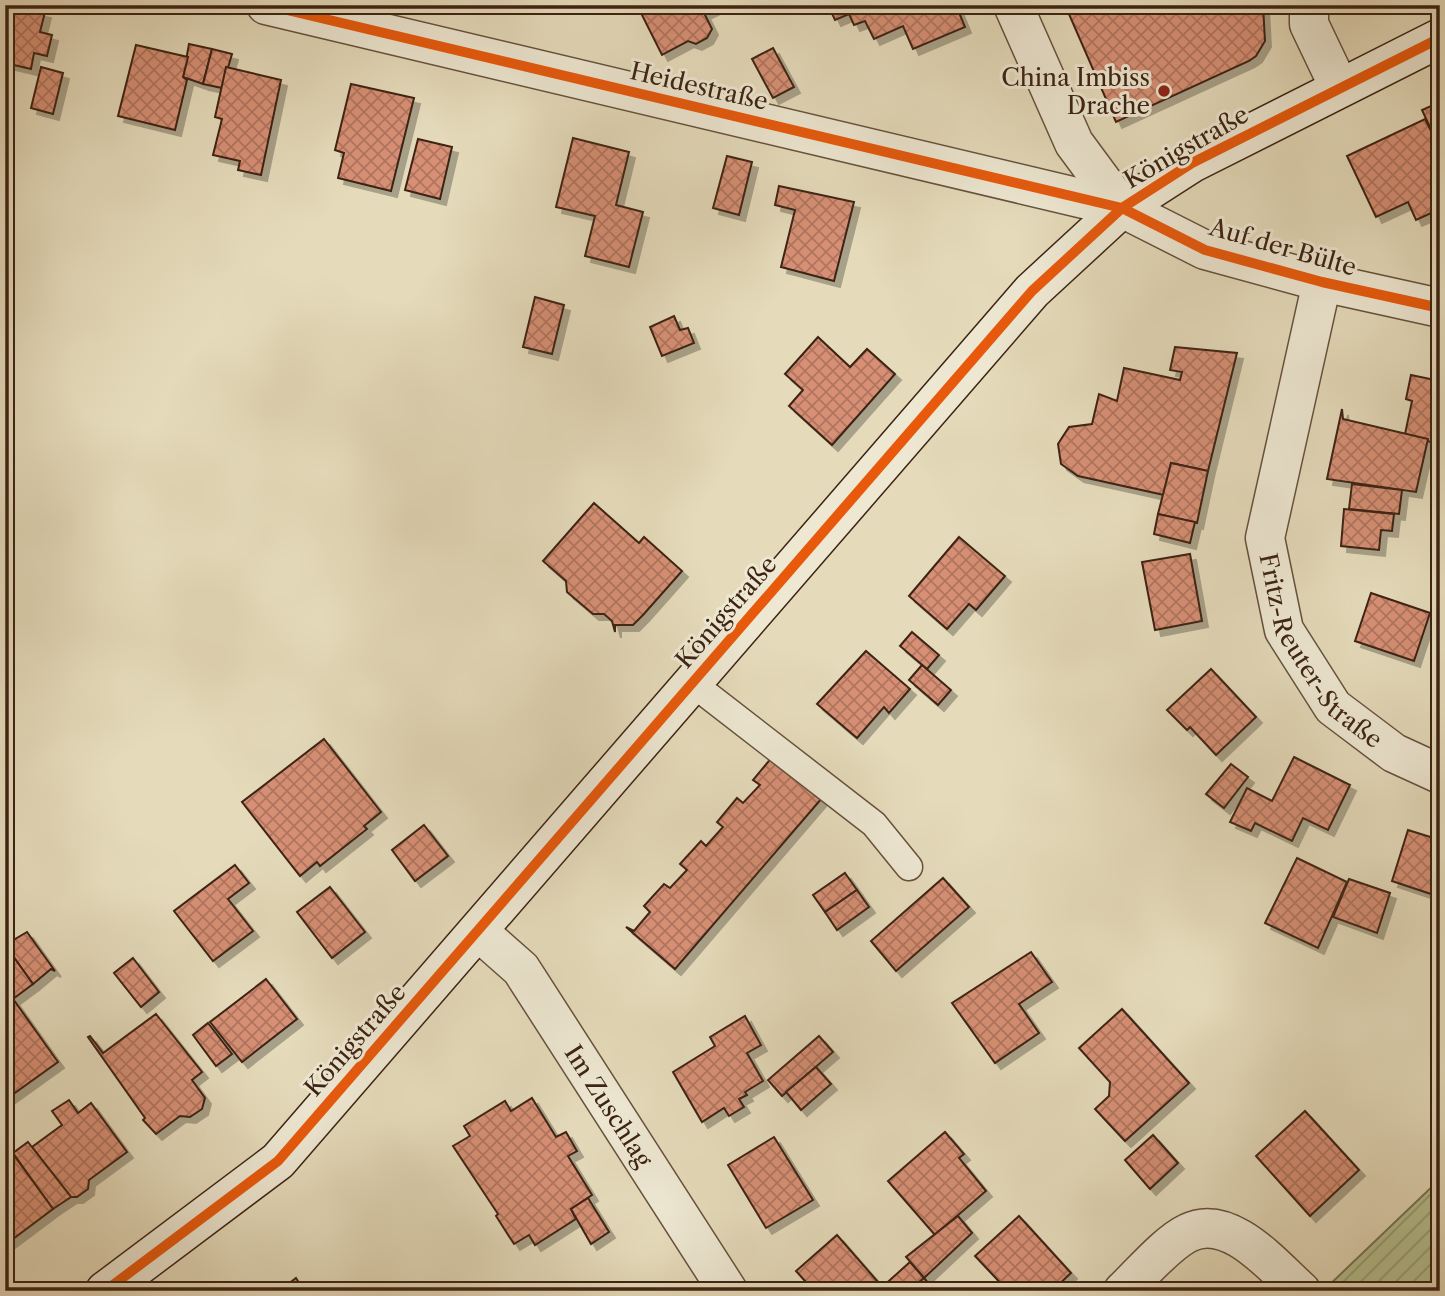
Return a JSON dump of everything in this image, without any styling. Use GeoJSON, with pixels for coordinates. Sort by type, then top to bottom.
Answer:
{"type":"FeatureCollection","features":[{"type":"Feature","properties":{"kind":"street","name":"Heidestraße"},"geometry":{"type":"LineString","coordinates":[[266,5],[1122,208]]}},
{"type":"Feature","properties":{"kind":"street"},"geometry":{"type":"LineString","coordinates":[[1013,5],[1074,143],[1122,208]]}},
{"type":"Feature","properties":{"kind":"street"},"geometry":{"type":"LineString","coordinates":[[1309,5],[1309,24],[1339,87]]}},
{"type":"Feature","properties":{"kind":"street","name":"Königstraße"},"geometry":{"type":"LineString","coordinates":[[105,1291],[278,1161],[1032,291],[1122,208],[1192,163],[1440,38]]}},
{"type":"Feature","properties":{"kind":"street","name":"Auf der Bülte"},"geometry":{"type":"LineString","coordinates":[[1122,208],[1205,250],[1322,282],[1440,308]]}},
{"type":"Feature","properties":{"kind":"street","name":"Fritz-Reuter-Straße"},"geometry":{"type":"LineString","coordinates":[[1322,282],[1265,538],[1284,630],[1333,707],[1394,753],[1440,774]]}},
{"type":"Feature","properties":{"kind":"street","name":"Im Zuschlag"},"geometry":{"type":"LineString","coordinates":[[478,931],[521,969],[728,1291]]}},
{"type":"Feature","properties":{"kind":"street"},"geometry":{"type":"LineString","coordinates":[[1123,1291],[1186,1234],[1205,1227],[1224,1230],[1260,1254],[1301,1291]]}},
{"type":"Feature","properties":{"kind":"lane"},"geometry":{"type":"LineString","coordinates":[[692,683],[874,824],[909,867]]}},
{"type":"Feature","properties":{"kind":"green space"},"geometry":{"type":"Polygon","coordinates":[[[1440,1179],[1440,1291],[1324,1290],[1440,1179]]]}},
{"type":"Feature","properties":{"kind":"building"},"geometry":{"type":"Polygon","coordinates":[[[5,5],[45,12],[40,32],[52,35],[47,56],[34,53],[31,69],[5,63],[5,5]]]}},
{"type":"Feature","properties":{"kind":"building"},"geometry":{"type":"Polygon","coordinates":[[[637,5],[712,5],[714,8],[704,13],[712,29],[707,38],[696,44],[688,41],[662,55],[637,5]]]}},
{"type":"Feature","properties":{"kind":"building"},"geometry":{"type":"Polygon","coordinates":[[[828,5],[865,5],[866,7],[835,20],[828,5]]]}},
{"type":"Feature","properties":{"kind":"building"},"geometry":{"type":"Polygon","coordinates":[[[869,5],[956,5],[965,27],[913,49],[903,26],[874,39],[865,21],[854,25],[849,14],[869,5]]]}},
{"type":"Feature","properties":{"kind":"building"},"geometry":{"type":"Polygon","coordinates":[[[1065,5],[1263,5],[1265,41],[1256,56],[1249,61],[1116,122],[1065,5]]]}},
{"type":"Feature","properties":{"kind":"building"},"geometry":{"type":"Polygon","coordinates":[[[189,44],[212,49],[203,84],[183,77],[189,44]]]}},
{"type":"Feature","properties":{"kind":"building"},"geometry":{"type":"Polygon","coordinates":[[[136,45],[188,57],[183,77],[187,80],[175,130],[118,116],[136,45]]]}},
{"type":"Feature","properties":{"kind":"building"},"geometry":{"type":"Polygon","coordinates":[[[773,48],[794,87],[773,98],[752,59],[773,48]]]}},
{"type":"Feature","properties":{"kind":"building"},"geometry":{"type":"Polygon","coordinates":[[[212,49],[232,54],[222,88],[203,84],[212,49]]]}},
{"type":"Feature","properties":{"kind":"building"},"geometry":{"type":"Polygon","coordinates":[[[41,67],[63,73],[53,114],[31,108],[41,67]]]}},
{"type":"Feature","properties":{"kind":"building"},"geometry":{"type":"Polygon","coordinates":[[[226,67],[281,80],[261,175],[238,170],[240,161],[213,155],[222,119],[215,117],[226,67]]]}},
{"type":"Feature","properties":{"kind":"building"},"geometry":{"type":"Polygon","coordinates":[[[351,84],[414,98],[391,191],[338,178],[344,153],[335,150],[351,84]]]}},
{"type":"Feature","properties":{"kind":"building"},"geometry":{"type":"Polygon","coordinates":[[[1440,102],[1440,149],[1422,110],[1440,102]]]}},
{"type":"Feature","properties":{"kind":"building"},"geometry":{"type":"Polygon","coordinates":[[[1425,119],[1440,149],[1440,209],[1416,220],[1408,202],[1376,217],[1347,156],[1425,119]]]}},
{"type":"Feature","properties":{"kind":"building"},"geometry":{"type":"Polygon","coordinates":[[[573,138],[629,152],[616,205],[643,212],[629,267],[585,256],[595,216],[556,207],[573,138]]]}},
{"type":"Feature","properties":{"kind":"building"},"geometry":{"type":"Polygon","coordinates":[[[418,139],[452,147],[440,199],[405,190],[418,139]]]}},
{"type":"Feature","properties":{"kind":"building"},"geometry":{"type":"Polygon","coordinates":[[[727,156],[752,162],[739,215],[713,208],[727,156]]]}},
{"type":"Feature","properties":{"kind":"building"},"geometry":{"type":"Polygon","coordinates":[[[779,186],[854,202],[834,281],[781,267],[795,210],[775,205],[779,186]]]}},
{"type":"Feature","properties":{"kind":"building"},"geometry":{"type":"Polygon","coordinates":[[[535,297],[564,305],[552,354],[523,347],[535,297]]]}},
{"type":"Feature","properties":{"kind":"building"},"geometry":{"type":"Polygon","coordinates":[[[674,316],[680,330],[688,328],[694,343],[662,356],[650,327],[674,316]]]}},
{"type":"Feature","properties":{"kind":"building"},"geometry":{"type":"Polygon","coordinates":[[[818,337],[850,367],[867,349],[895,374],[832,445],[789,406],[803,390],[785,374],[818,337]]]}},
{"type":"Feature","properties":{"kind":"building"},"geometry":{"type":"Polygon","coordinates":[[[1175,347],[1237,353],[1208,471],[1171,463],[1164,495],[1078,476],[1061,464],[1058,444],[1069,427],[1092,424],[1099,394],[1117,401],[1124,368],[1180,380],[1182,372],[1170,370],[1175,347]]]}},
{"type":"Feature","properties":{"kind":"building"},"geometry":{"type":"Polygon","coordinates":[[[1411,375],[1440,381],[1440,445],[1405,434],[1412,401],[1406,399],[1411,375]]]}},
{"type":"Feature","properties":{"kind":"building"},"geometry":{"type":"Polygon","coordinates":[[[1342,409],[1343,419],[1428,439],[1416,492],[1327,479],[1342,409]]]}},
{"type":"Feature","properties":{"kind":"building"},"geometry":{"type":"Polygon","coordinates":[[[1171,463],[1208,471],[1197,523],[1158,514],[1171,463]]]}},
{"type":"Feature","properties":{"kind":"building"},"geometry":{"type":"Polygon","coordinates":[[[1352,484],[1402,490],[1399,514],[1349,509],[1352,484]]]}},
{"type":"Feature","properties":{"kind":"building"},"geometry":{"type":"Polygon","coordinates":[[[594,503],[639,543],[644,537],[682,571],[633,625],[615,625],[615,632],[612,621],[604,614],[593,614],[567,592],[566,581],[543,561],[594,503]]]}},
{"type":"Feature","properties":{"kind":"building"},"geometry":{"type":"Polygon","coordinates":[[[1344,509],[1394,514],[1392,531],[1381,530],[1379,550],[1341,546],[1344,509]]]}},
{"type":"Feature","properties":{"kind":"building"},"geometry":{"type":"Polygon","coordinates":[[[1158,514],[1195,522],[1190,543],[1154,534],[1158,514]]]}},
{"type":"Feature","properties":{"kind":"building"},"geometry":{"type":"Polygon","coordinates":[[[959,537],[1005,576],[976,610],[969,604],[947,629],[909,596],[959,537]]]}},
{"type":"Feature","properties":{"kind":"building"},"geometry":{"type":"Polygon","coordinates":[[[1190,554],[1202,621],[1155,630],[1142,562],[1190,554]]]}},
{"type":"Feature","properties":{"kind":"building"},"geometry":{"type":"Polygon","coordinates":[[[1371,593],[1430,613],[1414,661],[1355,641],[1371,593]]]}},
{"type":"Feature","properties":{"kind":"building"},"geometry":{"type":"Polygon","coordinates":[[[912,632],[939,655],[927,669],[900,646],[912,632]]]}},
{"type":"Feature","properties":{"kind":"building"},"geometry":{"type":"Polygon","coordinates":[[[866,651],[910,689],[889,713],[884,707],[857,738],[817,704],[866,651]]]}},
{"type":"Feature","properties":{"kind":"building"},"geometry":{"type":"Polygon","coordinates":[[[922,665],[951,690],[938,705],[909,680],[922,665]]]}},
{"type":"Feature","properties":{"kind":"building"},"geometry":{"type":"Polygon","coordinates":[[[1211,669],[1256,717],[1216,755],[1190,727],[1187,730],[1167,710],[1211,669]]]}},
{"type":"Feature","properties":{"kind":"building"},"geometry":{"type":"Polygon","coordinates":[[[324,739],[381,812],[364,826],[367,829],[320,866],[317,862],[300,876],[242,802],[324,739]]]}},
{"type":"Feature","properties":{"kind":"building"},"geometry":{"type":"Polygon","coordinates":[[[773,756],[822,798],[675,969],[626,927],[634,931],[650,912],[644,906],[664,884],[670,888],[687,870],[680,864],[701,841],[706,846],[723,827],[717,822],[737,798],[743,803],[760,785],[753,780],[773,756]]]}},
{"type":"Feature","properties":{"kind":"building"},"geometry":{"type":"Polygon","coordinates":[[[1294,757],[1350,785],[1328,830],[1303,818],[1292,841],[1255,823],[1251,831],[1230,822],[1247,788],[1272,801],[1294,757]]]}},
{"type":"Feature","properties":{"kind":"building"},"geometry":{"type":"Polygon","coordinates":[[[1231,764],[1248,777],[1224,808],[1206,794],[1231,764]]]}},
{"type":"Feature","properties":{"kind":"building"},"geometry":{"type":"Polygon","coordinates":[[[424,825],[448,856],[415,881],[392,850],[424,825]]]}},
{"type":"Feature","properties":{"kind":"building"},"geometry":{"type":"Polygon","coordinates":[[[1408,830],[1440,840],[1440,897],[1392,881],[1408,830]]]}},
{"type":"Feature","properties":{"kind":"building"},"geometry":{"type":"Polygon","coordinates":[[[1297,858],[1347,882],[1318,948],[1265,923],[1297,858]]]}},
{"type":"Feature","properties":{"kind":"building"},"geometry":{"type":"Polygon","coordinates":[[[235,865],[249,883],[228,899],[253,931],[213,961],[174,911],[235,865]]]}},
{"type":"Feature","properties":{"kind":"building"},"geometry":{"type":"Polygon","coordinates":[[[845,873],[857,890],[825,912],[813,895],[845,873]]]}},
{"type":"Feature","properties":{"kind":"building"},"geometry":{"type":"Polygon","coordinates":[[[943,878],[969,907],[896,971],[871,941],[943,878]]]}},
{"type":"Feature","properties":{"kind":"building"},"geometry":{"type":"Polygon","coordinates":[[[1349,879],[1390,893],[1377,933],[1333,917],[1349,879]]]}},
{"type":"Feature","properties":{"kind":"building"},"geometry":{"type":"Polygon","coordinates":[[[330,887],[365,932],[332,958],[297,912],[330,887]]]}},
{"type":"Feature","properties":{"kind":"building"},"geometry":{"type":"Polygon","coordinates":[[[857,890],[869,907],[837,930],[825,912],[857,890]]]}},
{"type":"Feature","properties":{"kind":"building"},"geometry":{"type":"Polygon","coordinates":[[[27,932],[55,971],[51,969],[33,984],[5,945],[27,932]]]}},
{"type":"Feature","properties":{"kind":"building"},"geometry":{"type":"Polygon","coordinates":[[[5,945],[33,984],[13,999],[5,990],[5,945]]]}},
{"type":"Feature","properties":{"kind":"building"},"geometry":{"type":"Polygon","coordinates":[[[1031,952],[1052,982],[1019,1004],[1039,1033],[995,1063],[952,1003],[1031,952]]]}},
{"type":"Feature","properties":{"kind":"building"},"geometry":{"type":"Polygon","coordinates":[[[133,958],[159,992],[141,1007],[114,973],[133,958]]]}},
{"type":"Feature","properties":{"kind":"building"},"geometry":{"type":"Polygon","coordinates":[[[266,979],[297,1019],[242,1062],[210,1022],[266,979]]]}},
{"type":"Feature","properties":{"kind":"building"},"geometry":{"type":"Polygon","coordinates":[[[11,996],[58,1062],[5,1100],[5,1011],[14,1005],[9,998],[11,996]]]}},
{"type":"Feature","properties":{"kind":"building"},"geometry":{"type":"Polygon","coordinates":[[[1122,1009],[1189,1083],[1125,1141],[1095,1109],[1109,1096],[1110,1082],[1079,1048],[1122,1009]]]}},
{"type":"Feature","properties":{"kind":"building"},"geometry":{"type":"Polygon","coordinates":[[[156,1014],[202,1072],[192,1080],[205,1098],[202,1109],[190,1117],[180,1116],[156,1134],[143,1120],[145,1118],[88,1037],[90,1036],[103,1053],[156,1014]]]}},
{"type":"Feature","properties":{"kind":"building"},"geometry":{"type":"Polygon","coordinates":[[[745,1016],[761,1045],[747,1053],[763,1081],[739,1099],[744,1107],[729,1116],[724,1108],[702,1122],[673,1072],[715,1046],[710,1037],[745,1016]]]}},
{"type":"Feature","properties":{"kind":"building"},"geometry":{"type":"Polygon","coordinates":[[[208,1023],[232,1054],[216,1066],[193,1035],[208,1023]]]}},
{"type":"Feature","properties":{"kind":"building"},"geometry":{"type":"Polygon","coordinates":[[[819,1036],[833,1052],[782,1096],[768,1080],[819,1036]]]}},
{"type":"Feature","properties":{"kind":"building"},"geometry":{"type":"Polygon","coordinates":[[[816,1067],[831,1084],[801,1110],[786,1092],[816,1067]]]}},
{"type":"Feature","properties":{"kind":"building"},"geometry":{"type":"Polygon","coordinates":[[[532,1098],[556,1137],[566,1132],[577,1151],[568,1156],[592,1195],[571,1209],[576,1219],[535,1245],[529,1235],[514,1244],[496,1216],[498,1214],[453,1146],[470,1136],[464,1126],[505,1101],[511,1111],[532,1098]]]}},
{"type":"Feature","properties":{"kind":"building"},"geometry":{"type":"Polygon","coordinates":[[[69,1100],[78,1113],[91,1103],[127,1152],[89,1180],[88,1189],[77,1197],[71,1197],[32,1147],[62,1125],[52,1111],[69,1100]]]}},
{"type":"Feature","properties":{"kind":"building"},"geometry":{"type":"Polygon","coordinates":[[[1305,1111],[1359,1170],[1310,1216],[1256,1156],[1305,1111]]]}},
{"type":"Feature","properties":{"kind":"building"},"geometry":{"type":"Polygon","coordinates":[[[945,1132],[964,1154],[959,1158],[986,1191],[935,1235],[888,1181],[945,1132]]]}},
{"type":"Feature","properties":{"kind":"building"},"geometry":{"type":"Polygon","coordinates":[[[1153,1135],[1178,1163],[1150,1189],[1125,1160],[1153,1135]]]}},
{"type":"Feature","properties":{"kind":"building"},"geometry":{"type":"Polygon","coordinates":[[[774,1137],[813,1200],[766,1228],[728,1165],[774,1137]]]}},
{"type":"Feature","properties":{"kind":"building"},"geometry":{"type":"Polygon","coordinates":[[[28,1142],[71,1197],[53,1209],[13,1153],[28,1142]]]}},
{"type":"Feature","properties":{"kind":"building"},"geometry":{"type":"Polygon","coordinates":[[[5,1143],[53,1209],[5,1245],[5,1143]]]}},
{"type":"Feature","properties":{"kind":"building"},"geometry":{"type":"Polygon","coordinates":[[[588,1198],[609,1232],[591,1244],[571,1209],[588,1198]]]}},
{"type":"Feature","properties":{"kind":"building"},"geometry":{"type":"Polygon","coordinates":[[[958,1216],[972,1233],[924,1278],[906,1257],[958,1216]]]}},
{"type":"Feature","properties":{"kind":"building"},"geometry":{"type":"Polygon","coordinates":[[[1019,1216],[1071,1273],[1052,1291],[1008,1291],[975,1256],[1019,1216]]]}},
{"type":"Feature","properties":{"kind":"building"},"geometry":{"type":"Polygon","coordinates":[[[837,1235],[878,1282],[869,1291],[814,1291],[796,1271],[837,1235]]]}},
{"type":"Feature","properties":{"kind":"building"},"geometry":{"type":"Polygon","coordinates":[[[910,1262],[924,1278],[909,1291],[884,1291],[881,1288],[910,1262]]]}},
{"type":"Feature","properties":{"kind":"building"},"geometry":{"type":"Polygon","coordinates":[[[296,1278],[304,1291],[279,1291],[296,1278]]]}},
{"type":"Feature","properties":{"kind":"building"},"geometry":{"type":"Polygon","coordinates":[[[924,1278],[935,1291],[909,1291],[924,1278]]]}},
{"type":"Feature","properties":{"kind":"building"},"geometry":{"type":"Polygon","coordinates":[[[198,1284],[203,1291],[188,1291],[198,1284]]]}},
{"type":"Feature","properties":{"kind":"cycle path"},"geometry":{"type":"LineString","coordinates":[[266,5],[1122,208],[1205,250],[1322,282],[1440,308]]}},
{"type":"Feature","properties":{"kind":"cycle path"},"geometry":{"type":"LineString","coordinates":[[105,1291],[278,1161],[1032,291],[1122,208],[1192,163],[1440,38]]}},
{"type":"Feature","properties":{"kind":"place","name":"China Imbiss Drache"},"geometry":{"type":"Point","coordinates":[1164,91]}}]}
